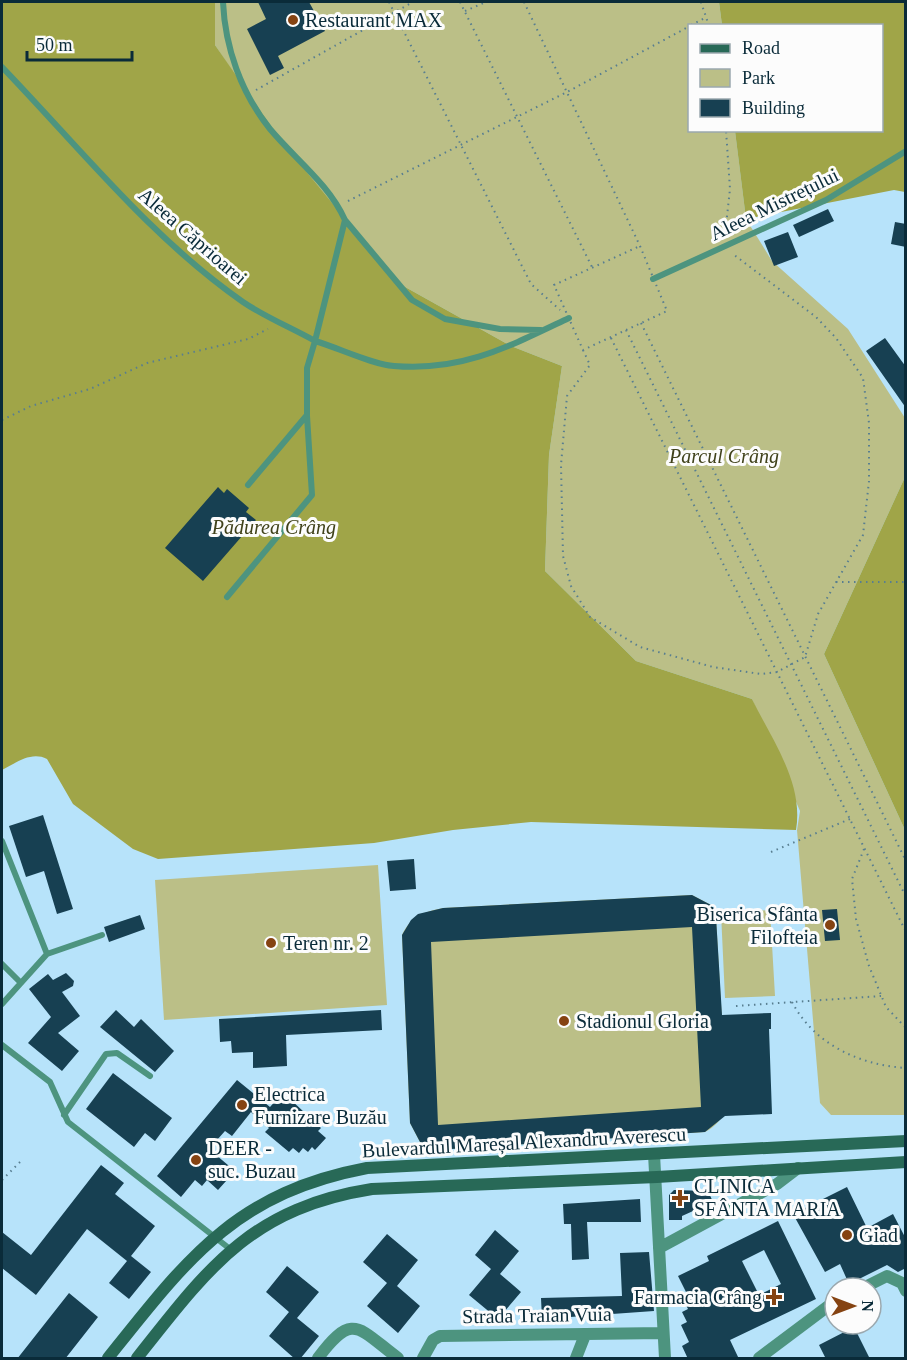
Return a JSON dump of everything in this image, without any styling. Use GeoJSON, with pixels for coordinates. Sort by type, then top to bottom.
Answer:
{"type":"FeatureCollection","features":[{"type":"Feature","properties":{"kind":"main road","name":"Bulevardul Mareșal Alexandru Averescu"},"geometry":{"type":"LineString","coordinates":[[108,1359],[180,1271],[215,1236],[245,1214],[292,1188],[367,1168],[906,1141]]}},
{"type":"Feature","properties":{"kind":"main road","name":"Bulevardul Mareșal Alexandru Averescu"},"geometry":{"type":"LineString","coordinates":[[140,1356],[195,1286],[231,1249],[301,1207],[348,1193],[384,1189],[657,1177],[906,1162]]}},
{"type":"Feature","properties":{"kind":"main road"},"geometry":{"type":"LineString","coordinates":[[124,1338],[140,1356]]}},
{"type":"Feature","properties":{"kind":"street"},"geometry":{"type":"LineString","coordinates":[[654,1154],[665,1359]]}},
{"type":"Feature","properties":{"kind":"street"},"geometry":{"type":"LineString","coordinates":[[659,1248],[777,1184],[798,1168]]}},
{"type":"Feature","properties":{"kind":"street"},"geometry":{"type":"LineString","coordinates":[[883,1278],[887,1276],[902,1283],[906,1291]]}},
{"type":"Feature","properties":{"kind":"street"},"geometry":{"type":"LineString","coordinates":[[759,1359],[823,1311]]}},
{"type":"Feature","properties":{"kind":"street"},"geometry":{"type":"LineString","coordinates":[[318,1359],[340,1331],[348,1327],[359,1329],[398,1359]]}},
{"type":"Feature","properties":{"kind":"street","name":"Strada Traian Vuia"},"geometry":{"type":"LineString","coordinates":[[421,1357],[433,1340],[440,1336],[663,1334]]}},
{"type":"Feature","properties":{"kind":"street"},"geometry":{"type":"LineString","coordinates":[[576,1359],[585,1335]]}},
{"type":"Feature","properties":{"kind":"lane"},"geometry":{"type":"LineString","coordinates":[[223,2],[224,26],[234,63],[269,127],[339,206],[345,220],[412,300],[445,319],[500,329],[544,330]]}},
{"type":"Feature","properties":{"kind":"lane","name":"Aleea Căprioarei"},"geometry":{"type":"LineString","coordinates":[[2,67],[105,179],[178,250],[244,303],[315,341],[392,366],[443,366],[498,352],[569,318]]}},
{"type":"Feature","properties":{"kind":"lane","name":"Aleea Mistrețului"},"geometry":{"type":"LineString","coordinates":[[653,279],[826,200],[906,151]]}},
{"type":"Feature","properties":{"kind":"lane"},"geometry":{"type":"LineString","coordinates":[[227,597],[312,495],[307,415],[307,368],[345,220]]}},
{"type":"Feature","properties":{"kind":"lane"},"geometry":{"type":"LineString","coordinates":[[248,485],[307,415]]}},
{"type":"Feature","properties":{"kind":"lane"},"geometry":{"type":"LineString","coordinates":[[2,841],[47,954]]}},
{"type":"Feature","properties":{"kind":"lane"},"geometry":{"type":"LineString","coordinates":[[2,1004],[47,954],[102,934]]}},
{"type":"Feature","properties":{"kind":"lane"},"geometry":{"type":"LineString","coordinates":[[2,963],[21,983]]}},
{"type":"Feature","properties":{"kind":"lane"},"geometry":{"type":"LineString","coordinates":[[2,1045],[50,1082],[68,1122],[231,1249]]}},
{"type":"Feature","properties":{"kind":"lane"},"geometry":{"type":"LineString","coordinates":[[64,1115],[106,1054],[117,1053],[150,1076]]}},
{"type":"Feature","properties":{"kind":"path"},"geometry":{"type":"LineString","coordinates":[[389,2],[531,284],[569,318]]}},
{"type":"Feature","properties":{"kind":"path"},"geometry":{"type":"LineString","coordinates":[[249,94],[413,2]]}},
{"type":"Feature","properties":{"kind":"path"},"geometry":{"type":"LineString","coordinates":[[460,2],[592,267]]}},
{"type":"Feature","properties":{"kind":"path"},"geometry":{"type":"LineString","coordinates":[[465,11],[486,2]]}},
{"type":"Feature","properties":{"kind":"path"},"geometry":{"type":"LineString","coordinates":[[524,2],[640,246],[667,311],[583,350]]}},
{"type":"Feature","properties":{"kind":"path"},"geometry":{"type":"LineString","coordinates":[[701,2],[709,24]]}},
{"type":"Feature","properties":{"kind":"path"},"geometry":{"type":"LineString","coordinates":[[694,24],[707,17]]}},
{"type":"Feature","properties":{"kind":"path"},"geometry":{"type":"LineString","coordinates":[[339,206],[567,92],[688,27]]}},
{"type":"Feature","properties":{"kind":"path"},"geometry":{"type":"LineString","coordinates":[[640,246],[555,285],[590,365],[567,396],[561,465],[563,556],[572,586],[590,617],[640,647],[713,668],[761,674],[777,672],[805,657],[818,614],[863,535],[869,481],[869,423],[863,378],[836,338],[816,317],[724,247],[730,189],[726,132]]}},
{"type":"Feature","properties":{"kind":"path"},"geometry":{"type":"LineString","coordinates":[[2,420],[31,406],[90,389],[147,363],[248,339],[281,323]]}},
{"type":"Feature","properties":{"kind":"path"},"geometry":{"type":"LineString","coordinates":[[641,323],[906,861]]}},
{"type":"Feature","properties":{"kind":"path"},"geometry":{"type":"LineString","coordinates":[[627,330],[906,897]]}},
{"type":"Feature","properties":{"kind":"path"},"geometry":{"type":"LineString","coordinates":[[611,338],[906,932]]}},
{"type":"Feature","properties":{"kind":"path"},"geometry":{"type":"LineString","coordinates":[[835,582],[906,582]]}},
{"type":"Feature","properties":{"kind":"path"},"geometry":{"type":"LineString","coordinates":[[771,852],[850,819]]}},
{"type":"Feature","properties":{"kind":"path"},"geometry":{"type":"LineString","coordinates":[[864,849],[852,879],[856,919],[869,966],[886,1007],[906,1028]]}},
{"type":"Feature","properties":{"kind":"path"},"geometry":{"type":"LineString","coordinates":[[736,1006],[881,996]]}},
{"type":"Feature","properties":{"kind":"path"},"geometry":{"type":"LineString","coordinates":[[792,1002],[800,1016],[825,1042],[855,1058],[906,1068]]}},
{"type":"Feature","properties":{"kind":"path"},"geometry":{"type":"LineString","coordinates":[[2,1180],[21,1161]]}},
{"type":"Feature","properties":{"kind":"green space","name":"Pădurea Crâng"},"geometry":{"type":"Polygon","coordinates":[[[2,2],[215,2],[215,45],[282,142],[398,283],[511,346],[562,366],[549,455],[545,571],[636,661],[752,699],[777,746],[791,779],[797,813],[796,830],[531,822],[453,830],[374,843],[158,859],[133,849],[73,804],[47,759],[29,757],[2,770],[2,2]]]}},
{"type":"Feature","properties":{"kind":"green space","name":"Parcul Crâng"},"geometry":{"type":"Polygon","coordinates":[[[215,2],[719,2],[722,24],[688,24],[688,132],[735,132],[746,219],[772,261],[848,329],[905,418],[905,477],[824,654],[905,830],[905,1115],[831,1115],[820,1103],[797,830],[800,811],[752,699],[636,661],[545,571],[549,455],[562,366],[511,346],[398,283],[269,127],[215,45],[215,2]]]}},
{"type":"Feature","properties":{"kind":"green space"},"geometry":{"type":"Polygon","coordinates":[[[719,2],[905,2],[905,192],[894,190],[746,219],[735,132],[883,132],[883,24],[722,24],[719,2]]]}},
{"type":"Feature","properties":{"kind":"green space"},"geometry":{"type":"Polygon","coordinates":[[[905,477],[905,830],[824,654],[905,477]]]}},
{"type":"Feature","properties":{"kind":"green space","name":"Teren nr. 2"},"geometry":{"type":"Polygon","coordinates":[[[378,865],[387,1005],[164,1020],[155,880],[378,865]]]}},
{"type":"Feature","properties":{"kind":"green space","name":"Stadionul Gloria"},"geometry":{"type":"Polygon","coordinates":[[[692,895],[711,905],[716,917],[727,1108],[715,1125],[705,1132],[437,1150],[420,1142],[410,1123],[402,935],[414,919],[424,913],[443,908],[692,895]]]}},
{"type":"Feature","properties":{"kind":"green space"},"geometry":{"type":"Polygon","coordinates":[[[770,910],[775,996],[725,998],[721,913],[770,910]]]}},
{"type":"Feature","properties":{"kind":"building"},"geometry":{"type":"Polygon","coordinates":[[[258,2],[309,2],[325,31],[278,56],[284,68],[270,75],[247,29],[266,19],[258,2]]]}},
{"type":"Feature","properties":{"kind":"building"},"geometry":{"type":"Polygon","coordinates":[[[828,209],[834,221],[799,237],[793,225],[828,209]]]}},
{"type":"Feature","properties":{"kind":"building"},"geometry":{"type":"Polygon","coordinates":[[[895,222],[906,224],[906,247],[891,244],[895,222]]]}},
{"type":"Feature","properties":{"kind":"building"},"geometry":{"type":"Polygon","coordinates":[[[788,232],[798,257],[774,266],[764,241],[788,232]]]}},
{"type":"Feature","properties":{"kind":"building"},"geometry":{"type":"Polygon","coordinates":[[[885,338],[906,367],[906,408],[866,351],[885,338]]]}},
{"type":"Feature","properties":{"kind":"building"},"geometry":{"type":"Polygon","coordinates":[[[218,487],[224,493],[227,489],[249,508],[246,512],[256,520],[203,581],[165,548],[218,487]]]}},
{"type":"Feature","properties":{"kind":"building"},"geometry":{"type":"Polygon","coordinates":[[[43,815],[73,909],[57,914],[44,871],[26,877],[9,826],[43,815]]]}},
{"type":"Feature","properties":{"kind":"building"},"geometry":{"type":"Polygon","coordinates":[[[414,859],[416,889],[390,891],[387,861],[414,859]]]}},
{"type":"Feature","properties":{"kind":"building"},"geometry":{"type":"Polygon","coordinates":[[[692,895],[711,905],[716,917],[722,1015],[771,1013],[771,1029],[769,1029],[772,1114],[725,1116],[705,1132],[436,1150],[420,1142],[410,1123],[402,935],[411,920],[418,914],[443,908],[692,895]],[[692,927],[431,942],[438,1125],[701,1107],[692,927]]]}},
{"type":"Feature","properties":{"kind":"building"},"geometry":{"type":"Polygon","coordinates":[[[837,909],[840,940],[825,941],[822,910],[837,909]]]}},
{"type":"Feature","properties":{"kind":"building"},"geometry":{"type":"Polygon","coordinates":[[[140,915],[145,929],[109,942],[104,927],[140,915]]]}},
{"type":"Feature","properties":{"kind":"building"},"geometry":{"type":"Polygon","coordinates":[[[66,973],[74,981],[73,986],[62,992],[80,1016],[58,1033],[79,1051],[62,1071],[28,1043],[51,1017],[29,989],[48,974],[53,980],[66,973]]]}},
{"type":"Feature","properties":{"kind":"building"},"geometry":{"type":"Polygon","coordinates":[[[116,1010],[134,1027],[141,1019],[174,1051],[155,1072],[100,1027],[116,1010]]]}},
{"type":"Feature","properties":{"kind":"building"},"geometry":{"type":"Polygon","coordinates":[[[381,1010],[382,1030],[286,1035],[287,1066],[253,1068],[253,1052],[232,1053],[231,1041],[220,1042],[219,1019],[381,1010]]]}},
{"type":"Feature","properties":{"kind":"building"},"geometry":{"type":"Polygon","coordinates":[[[113,1073],[172,1118],[155,1141],[145,1133],[134,1147],[86,1109],[113,1073]]]}},
{"type":"Feature","properties":{"kind":"building"},"geometry":{"type":"Polygon","coordinates":[[[237,1080],[270,1107],[279,1097],[285,1102],[289,1098],[321,1128],[318,1131],[326,1138],[315,1150],[312,1147],[308,1152],[303,1148],[299,1153],[293,1148],[289,1152],[265,1132],[269,1128],[251,1112],[232,1136],[225,1131],[209,1149],[235,1171],[218,1190],[207,1180],[202,1186],[195,1180],[181,1197],[157,1176],[237,1080]]]}},
{"type":"Feature","properties":{"kind":"building"},"geometry":{"type":"Polygon","coordinates":[[[101,1165],[124,1183],[115,1194],[155,1226],[131,1256],[151,1272],[129,1299],[109,1283],[127,1261],[87,1229],[36,1295],[2,1268],[2,1232],[31,1255],[101,1165]]]}},
{"type":"Feature","properties":{"kind":"building"},"geometry":{"type":"Polygon","coordinates":[[[847,1187],[867,1228],[893,1214],[906,1239],[906,1268],[898,1272],[887,1265],[865,1276],[845,1276],[840,1264],[825,1272],[793,1214],[847,1187]]]}},
{"type":"Feature","properties":{"kind":"building"},"geometry":{"type":"Polygon","coordinates":[[[674,1190],[708,1191],[713,1202],[682,1216],[682,1220],[669,1220],[669,1195],[674,1190]]]}},
{"type":"Feature","properties":{"kind":"building"},"geometry":{"type":"Polygon","coordinates":[[[640,1199],[641,1222],[587,1222],[589,1259],[572,1260],[571,1224],[564,1224],[563,1204],[640,1199]]]}},
{"type":"Feature","properties":{"kind":"building"},"geometry":{"type":"Polygon","coordinates":[[[778,1221],[816,1299],[730,1340],[739,1359],[688,1359],[682,1346],[689,1342],[681,1325],[687,1322],[682,1312],[688,1309],[682,1297],[687,1294],[678,1276],[709,1261],[707,1256],[778,1221]],[[764,1250],[742,1261],[759,1295],[781,1284],[764,1250]]]}},
{"type":"Feature","properties":{"kind":"building"},"geometry":{"type":"Polygon","coordinates":[[[495,1230],[519,1251],[500,1274],[521,1292],[498,1319],[469,1295],[491,1269],[475,1255],[495,1230]]]}},
{"type":"Feature","properties":{"kind":"building"},"geometry":{"type":"Polygon","coordinates":[[[387,1234],[418,1260],[397,1286],[420,1306],[398,1333],[367,1306],[387,1283],[363,1262],[387,1234]]]}},
{"type":"Feature","properties":{"kind":"building"},"geometry":{"type":"Polygon","coordinates":[[[649,1252],[654,1311],[542,1319],[541,1298],[622,1296],[620,1253],[649,1252]]]}},
{"type":"Feature","properties":{"kind":"building"},"geometry":{"type":"Polygon","coordinates":[[[287,1266],[319,1292],[297,1318],[319,1336],[300,1359],[295,1359],[269,1336],[289,1312],[266,1292],[287,1266]]]}},
{"type":"Feature","properties":{"kind":"building"},"geometry":{"type":"Polygon","coordinates":[[[69,1293],[98,1317],[65,1359],[17,1359],[69,1293]]]}},
{"type":"Feature","properties":{"kind":"building"},"geometry":{"type":"Polygon","coordinates":[[[836,1336],[858,1336],[870,1359],[826,1359],[819,1345],[836,1336]]]}},
{"type":"Feature","properties":{"kind":"place","name":"Restaurant MAX"},"geometry":{"type":"Point","coordinates":[293,20]}},
{"type":"Feature","properties":{"kind":"place","name":"Biserica Sfânta Filofteia"},"geometry":{"type":"Point","coordinates":[830,925]}},
{"type":"Feature","properties":{"kind":"place","name":"Teren nr. 2"},"geometry":{"type":"Point","coordinates":[271,943]}},
{"type":"Feature","properties":{"kind":"place","name":"Stadionul Gloria"},"geometry":{"type":"Point","coordinates":[564,1021]}},
{"type":"Feature","properties":{"kind":"place","name":"Electrica Furnizare Buzău"},"geometry":{"type":"Point","coordinates":[242,1105]}},
{"type":"Feature","properties":{"kind":"place","name":"DEER - suc. Buzau"},"geometry":{"type":"Point","coordinates":[196,1160]}},
{"type":"Feature","properties":{"kind":"place","name":"CLINICA SFÂNTA MARIA"},"geometry":{"type":"Point","coordinates":[680,1198]}},
{"type":"Feature","properties":{"kind":"place","name":"Giad"},"geometry":{"type":"Point","coordinates":[847,1235]}},
{"type":"Feature","properties":{"kind":"place","name":"Farmacia Crâng"},"geometry":{"type":"Point","coordinates":[774,1297]}}]}
